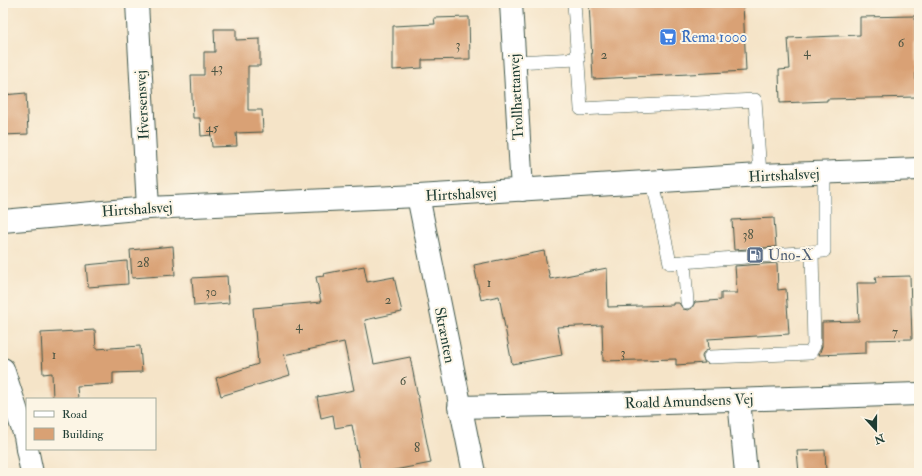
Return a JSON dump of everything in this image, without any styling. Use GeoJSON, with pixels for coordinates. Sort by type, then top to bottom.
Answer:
{"type":"FeatureCollection","features":[{"type":"Feature","properties":{"kind":"street","name":"Ifversensvej"},"geometry":{"type":"LineString","coordinates":[[137,3],[148,208]]}},
{"type":"Feature","properties":{"kind":"street","name":"Trollhættanvej"},"geometry":{"type":"LineString","coordinates":[[511,3],[522,190]]}},
{"type":"Feature","properties":{"kind":"street","name":"Hirtshalsvej"},"geometry":{"type":"LineString","coordinates":[[3,221],[148,208],[418,196],[760,175],[919,169]]}},
{"type":"Feature","properties":{"kind":"street","name":"Skrænten"},"geometry":{"type":"LineString","coordinates":[[418,196],[474,473]]}},
{"type":"Feature","properties":{"kind":"street"},"geometry":{"type":"LineString","coordinates":[[3,369],[26,442]]}},
{"type":"Feature","properties":{"kind":"street","name":"Roald Amundsens Vej"},"geometry":{"type":"LineString","coordinates":[[460,407],[919,394]]}},
{"type":"Feature","properties":{"kind":"street"},"geometry":{"type":"LineString","coordinates":[[740,400],[746,473]]}},
{"type":"Feature","properties":{"kind":"street"},"geometry":{"type":"LineString","coordinates":[[27,450],[32,473]]}},
{"type":"Feature","properties":{"kind":"lane"},"geometry":{"type":"LineString","coordinates":[[574,3],[581,110],[755,100],[760,175]]}},
{"type":"Feature","properties":{"kind":"lane"},"geometry":{"type":"LineString","coordinates":[[514,62],[578,59]]}},
{"type":"Feature","properties":{"kind":"lane"},"geometry":{"type":"LineString","coordinates":[[653,182],[670,263],[824,251],[824,173]]}},
{"type":"Feature","properties":{"kind":"lane"},"geometry":{"type":"LineString","coordinates":[[710,357],[810,353],[814,346],[812,252]]}},
{"type":"Feature","properties":{"kind":"lane"},"geometry":{"type":"LineString","coordinates":[[684,262],[687,302]]}},
{"type":"Feature","properties":{"kind":"building","name":"Rema 1000"},"geometry":{"type":"Polygon","coordinates":[[[589,3],[743,3],[746,71],[593,79],[589,3]]]}},
{"type":"Feature","properties":{"kind":"building"},"geometry":{"type":"Polygon","coordinates":[[[915,16],[916,97],[827,99],[827,101],[780,103],[779,70],[790,69],[788,38],[860,35],[860,17],[915,16]]]}},
{"type":"Feature","properties":{"kind":"building"},"geometry":{"type":"Polygon","coordinates":[[[469,17],[470,59],[422,60],[422,68],[393,70],[393,26],[435,24],[434,18],[469,17]]]}},
{"type":"Feature","properties":{"kind":"building"},"geometry":{"type":"Polygon","coordinates":[[[214,29],[236,29],[236,40],[260,39],[260,66],[248,66],[248,110],[262,110],[263,132],[236,133],[237,146],[212,147],[211,135],[201,136],[200,118],[193,118],[191,75],[204,75],[204,52],[215,52],[214,29]]]}},
{"type":"Feature","properties":{"kind":"building"},"geometry":{"type":"Polygon","coordinates":[[[26,93],[28,134],[3,135],[3,95],[26,93]]]}},
{"type":"Feature","properties":{"kind":"building"},"geometry":{"type":"Polygon","coordinates":[[[774,218],[776,247],[734,250],[732,220],[774,218]]]}},
{"type":"Feature","properties":{"kind":"building"},"geometry":{"type":"Polygon","coordinates":[[[173,246],[175,275],[132,278],[130,250],[173,246]]]}},
{"type":"Feature","properties":{"kind":"building"},"geometry":{"type":"Polygon","coordinates":[[[544,251],[550,279],[607,268],[608,307],[673,305],[673,303],[679,303],[683,309],[688,310],[692,308],[695,302],[721,300],[721,293],[737,293],[735,266],[777,263],[778,290],[786,289],[789,334],[708,339],[709,349],[703,353],[702,357],[705,363],[676,365],[676,359],[603,361],[602,325],[557,327],[562,355],[512,364],[499,296],[481,300],[474,265],[544,251]]]}},
{"type":"Feature","properties":{"kind":"building"},"geometry":{"type":"Polygon","coordinates":[[[127,261],[128,284],[88,287],[86,265],[127,261]]]}},
{"type":"Feature","properties":{"kind":"building"},"geometry":{"type":"Polygon","coordinates":[[[364,266],[367,282],[394,277],[402,312],[365,320],[374,364],[410,357],[431,463],[379,473],[361,473],[352,425],[335,428],[333,415],[321,418],[317,397],[354,390],[344,342],[284,355],[290,375],[221,396],[216,378],[258,364],[253,308],[321,302],[316,277],[324,276],[323,274],[364,266]]]}},
{"type":"Feature","properties":{"kind":"building"},"geometry":{"type":"Polygon","coordinates":[[[227,276],[229,303],[194,306],[192,278],[227,276]]]}},
{"type":"Feature","properties":{"kind":"building"},"geometry":{"type":"Polygon","coordinates":[[[910,276],[912,339],[866,340],[866,353],[819,355],[822,346],[822,322],[859,321],[857,283],[876,283],[875,277],[910,276]]]}},
{"type":"Feature","properties":{"kind":"building"},"geometry":{"type":"Polygon","coordinates":[[[95,330],[96,349],[140,346],[142,372],[113,373],[113,384],[77,386],[78,398],[53,398],[52,373],[43,374],[41,333],[95,330]]]}},
{"type":"Feature","properties":{"kind":"building"},"geometry":{"type":"Polygon","coordinates":[[[825,450],[826,473],[799,473],[797,451],[825,450]]]}},
{"type":"Feature","properties":{"kind":"place","name":"Rema 1000"},"geometry":{"type":"Point","coordinates":[668,37]}},
{"type":"Feature","properties":{"kind":"place","name":"Uno-X"},"geometry":{"type":"Point","coordinates":[755,255]}}]}
